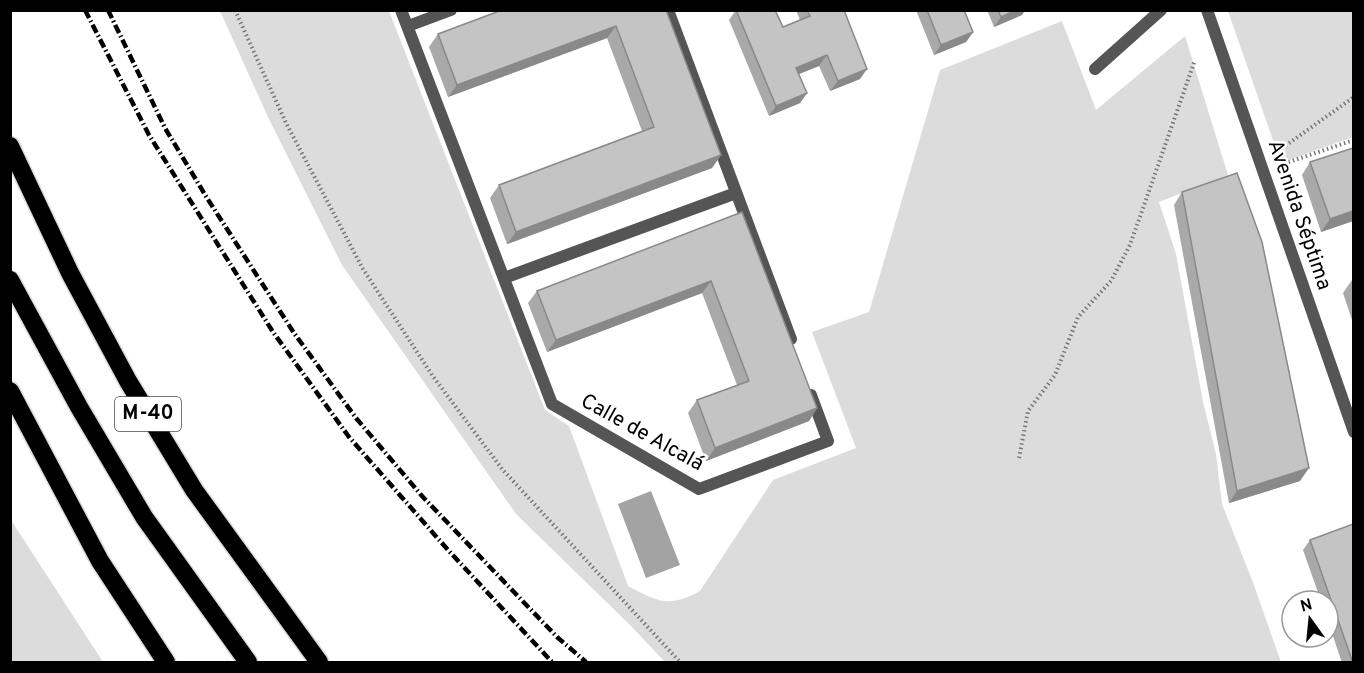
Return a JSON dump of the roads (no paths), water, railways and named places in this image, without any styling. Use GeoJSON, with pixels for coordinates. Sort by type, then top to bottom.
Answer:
{"type":"FeatureCollection","features":[{"type":"Feature","properties":{"kind":"highway","name":"M-40"},"geometry":{"type":"LineString","coordinates":[[10,146],[70,273],[140,401],[194,490],[300,640],[319,663]]}},
{"type":"Feature","properties":{"kind":"highway","name":"M-40"},"geometry":{"type":"LineString","coordinates":[[10,280],[144,517],[248,663]]}},
{"type":"Feature","properties":{"kind":"highway"},"geometry":{"type":"LineString","coordinates":[[10,391],[100,561],[166,663]]}},
{"type":"Feature","properties":{"kind":"street","name":"Calle de Alcalá"},"geometry":{"type":"LineString","coordinates":[[401,10],[552,404],[699,489],[828,441],[808,387]]}},
{"type":"Feature","properties":{"kind":"street"},"geometry":{"type":"LineString","coordinates":[[408,26],[451,10]]}},
{"type":"Feature","properties":{"kind":"street"},"geometry":{"type":"LineString","coordinates":[[668,10],[796,355]]}},
{"type":"Feature","properties":{"kind":"street"},"geometry":{"type":"LineString","coordinates":[[1095,69],[1161,10]]}},
{"type":"Feature","properties":{"kind":"street","name":"Avenida Séptima"},"geometry":{"type":"LineString","coordinates":[[1208,10],[1353,432]]}},
{"type":"Feature","properties":{"kind":"street"},"geometry":{"type":"LineString","coordinates":[[504,278],[736,193]]}},
{"type":"Feature","properties":{"kind":"railway"},"geometry":{"type":"LineString","coordinates":[[85,10],[149,135],[273,332],[349,437],[448,550],[552,662]]}},
{"type":"Feature","properties":{"kind":"railway"},"geometry":{"type":"LineString","coordinates":[[108,10],[165,128],[207,198],[294,333],[356,418],[422,496],[557,637],[586,662]]}}]}
